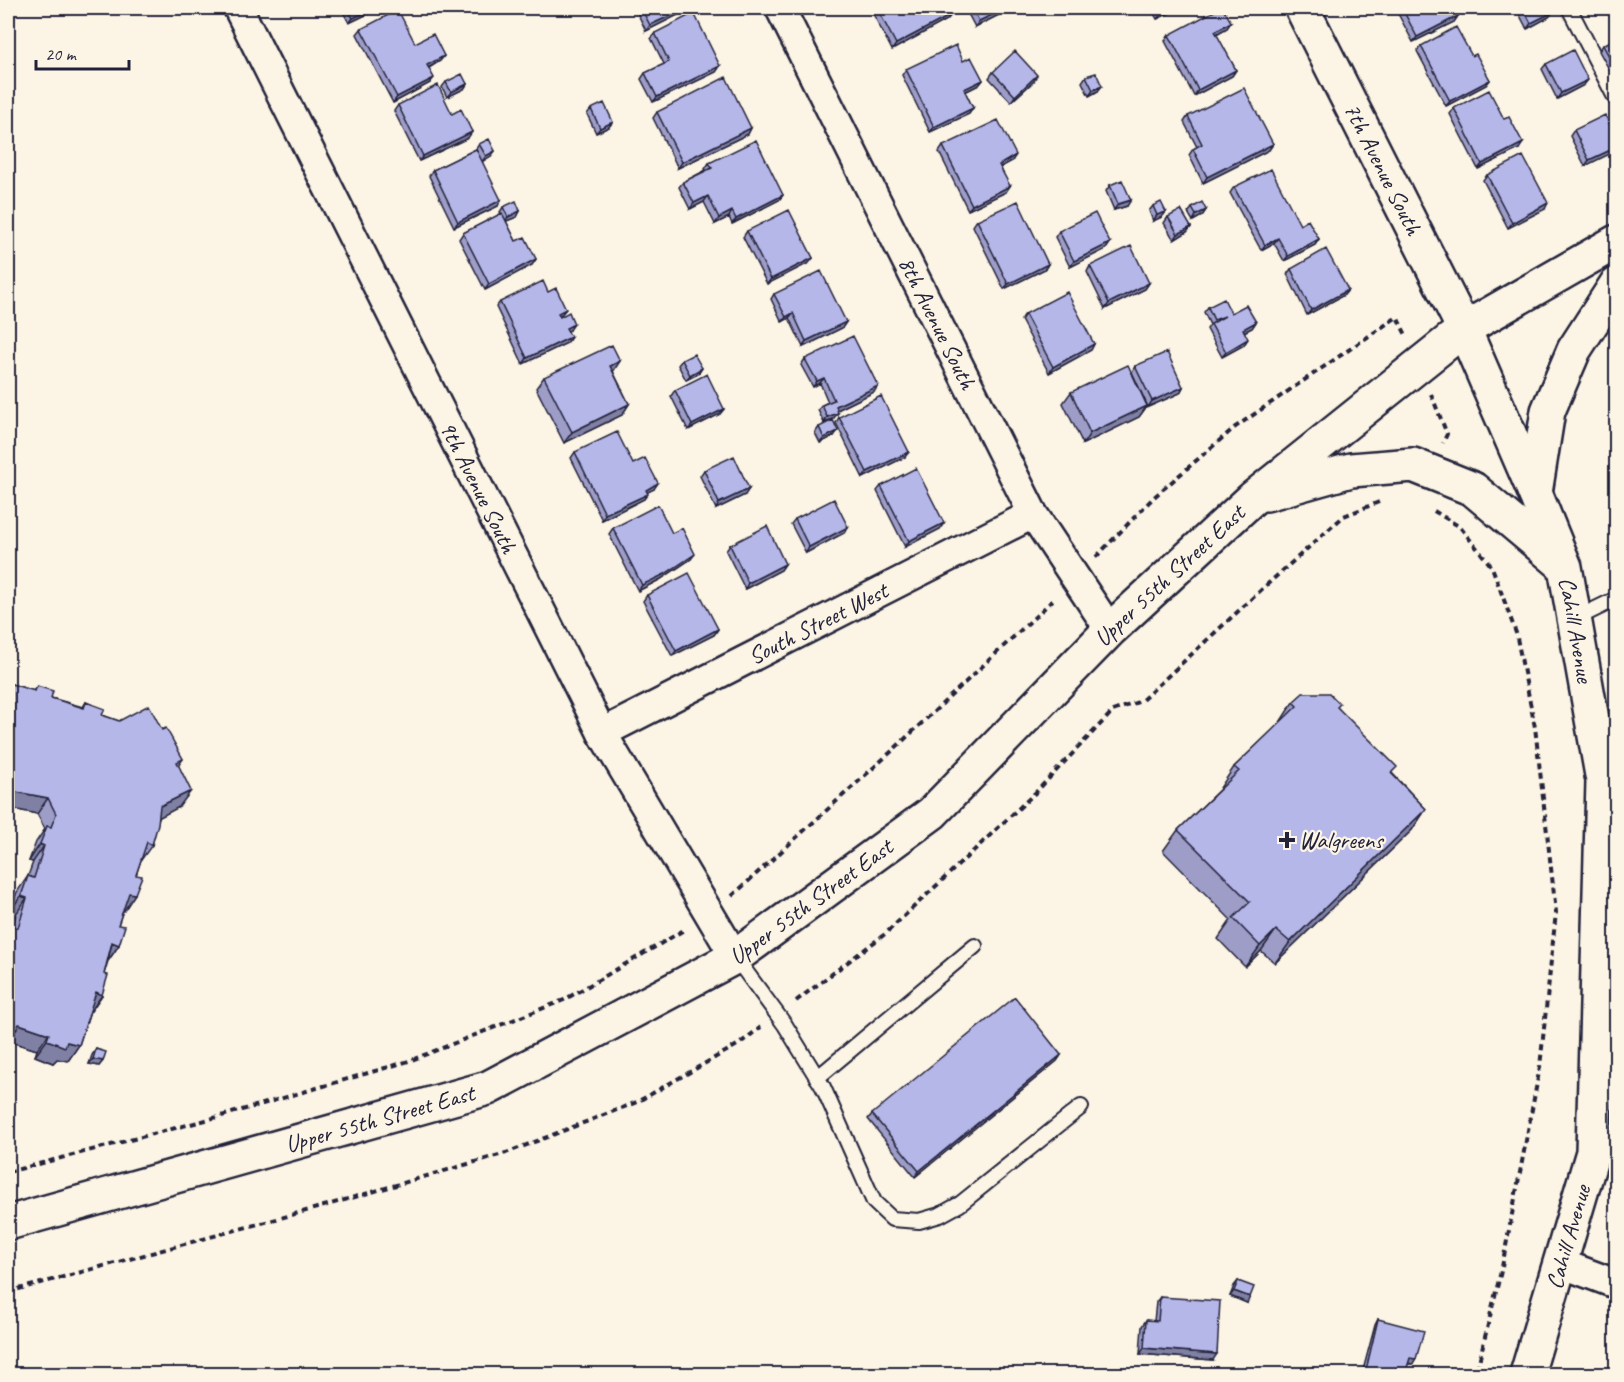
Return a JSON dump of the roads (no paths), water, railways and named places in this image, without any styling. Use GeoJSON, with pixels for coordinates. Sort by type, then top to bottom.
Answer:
{"type":"FeatureCollection","features":[{"type":"Feature","properties":{"kind":"street","name":"9th Avenue South"},"geometry":{"type":"LineString","coordinates":[[238,8],[602,733],[735,957]]}},
{"type":"Feature","properties":{"kind":"street","name":"8th Avenue South"},"geometry":{"type":"LineString","coordinates":[[780,8],[1032,514],[1110,630]]}},
{"type":"Feature","properties":{"kind":"street","name":"7th Avenue South"},"geometry":{"type":"LineString","coordinates":[[1302,8],[1464,329]]}},
{"type":"Feature","properties":{"kind":"street","name":"Upper 55th Street East"},"geometry":{"type":"LineString","coordinates":[[8,1223],[488,1088],[735,957],[932,813],[1110,630],[1253,498],[1464,329],[1617,242]]}},
{"type":"Feature","properties":{"kind":"street"},"geometry":{"type":"LineString","coordinates":[[1535,493],[1548,411],[1574,350],[1617,285]]}},
{"type":"Feature","properties":{"kind":"street","name":"Cahill Avenue"},"geometry":{"type":"LineString","coordinates":[[1464,329],[1565,567],[1609,766],[1603,781],[1606,1087],[1593,1152],[1527,1374]]}},
{"type":"Feature","properties":{"kind":"street"},"geometry":{"type":"LineString","coordinates":[[1253,498],[1352,470],[1413,465],[1473,489],[1565,567]]}},
{"type":"Feature","properties":{"kind":"street","name":"South Street West"},"geometry":{"type":"LineString","coordinates":[[602,733],[1032,514]]}},
{"type":"Feature","properties":{"kind":"street"},"geometry":{"type":"LineString","coordinates":[[1560,1263],[1617,1284]]}},
{"type":"Feature","properties":{"kind":"lane"},"geometry":{"type":"LineString","coordinates":[[1569,8],[1617,99]]}},
{"type":"Feature","properties":{"kind":"lane"},"geometry":{"type":"LineString","coordinates":[[1575,619],[1617,599]]}},
{"type":"Feature","properties":{"kind":"lane"},"geometry":{"type":"LineString","coordinates":[[817,1078],[975,946]]}},
{"type":"Feature","properties":{"kind":"lane"},"geometry":{"type":"LineString","coordinates":[[735,957],[777,1014],[823,1087],[874,1202],[892,1219],[919,1221],[940,1215],[960,1204],[1081,1107]]}},
{"type":"Feature","properties":{"kind":"place","name":"Walgreens"},"geometry":{"type":"Point","coordinates":[1287,840]}}]}
